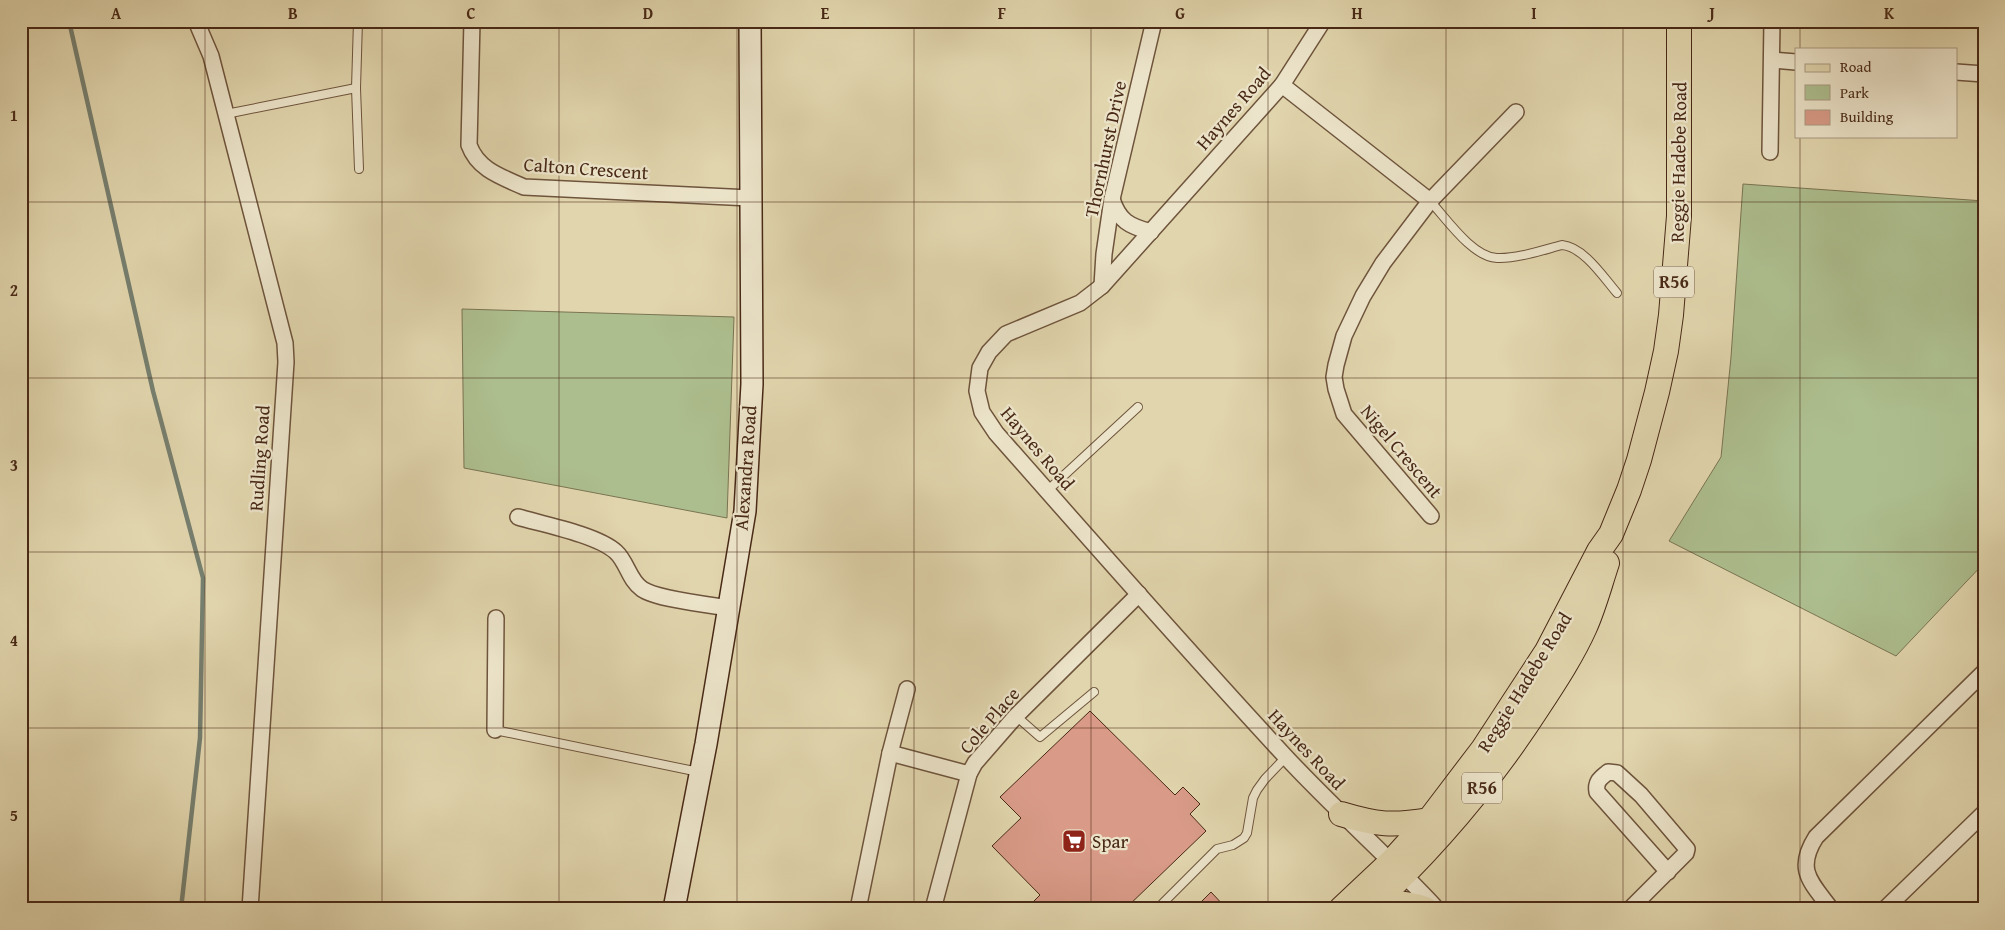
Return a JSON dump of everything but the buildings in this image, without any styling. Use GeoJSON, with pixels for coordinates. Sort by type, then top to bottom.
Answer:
{"type":"FeatureCollection","features":[{"type":"Feature","properties":{"kind":"main road","name":"Reggie Hadebe Road"},"geometry":{"type":"LineString","coordinates":[[1341,909],[1398,868],[1480,789],[1503,760],[1548,692],[1585,627],[1610,554],[1612,534],[1639,460],[1667,342],[1678,216],[1679,21]]}},
{"type":"Feature","properties":{"kind":"main road","name":"Reggie Hadebe Road"},"geometry":{"type":"LineString","coordinates":[[1370,908],[1429,820],[1483,749],[1528,681],[1547,651],[1599,551],[1612,534]]}},
{"type":"Feature","properties":{"kind":"main road"},"geometry":{"type":"LineString","coordinates":[[1342,814],[1366,822],[1386,824],[1409,824],[1429,820]]}},
{"type":"Feature","properties":{"kind":"main road"},"geometry":{"type":"LineString","coordinates":[[1370,908],[1388,902],[1425,909]]}},
{"type":"Feature","properties":{"kind":"street","name":"Rudling Road"},"geometry":{"type":"LineString","coordinates":[[196,21],[211,56],[285,343],[286,362],[250,909]]}},
{"type":"Feature","properties":{"kind":"street","name":"Calton Crescent"},"geometry":{"type":"LineString","coordinates":[[472,21],[469,145],[479,162],[492,173],[524,188],[750,198]]}},
{"type":"Feature","properties":{"kind":"street","name":"Alexandra Road"},"geometry":{"type":"LineString","coordinates":[[674,909],[701,772],[744,511],[752,384],[750,21]]}},
{"type":"Feature","properties":{"kind":"street","name":"Thornhurst Drive"},"geometry":{"type":"LineString","coordinates":[[1102,286],[1104,254],[1112,200],[1154,21]]}},
{"type":"Feature","properties":{"kind":"street","name":"Haynes Road"},"geometry":{"type":"LineString","coordinates":[[1323,21],[1282,85],[1102,286],[1080,303],[1006,334],[989,352],[980,368],[977,391],[982,412],[996,432],[1047,491],[1286,757],[1437,909]]}},
{"type":"Feature","properties":{"kind":"street"},"geometry":{"type":"LineString","coordinates":[[1770,152],[1772,21]]}},
{"type":"Feature","properties":{"kind":"street"},"geometry":{"type":"LineString","coordinates":[[1772,60],[1795,62]]}},
{"type":"Feature","properties":{"kind":"street"},"geometry":{"type":"LineString","coordinates":[[1958,72],[1984,74]]}},
{"type":"Feature","properties":{"kind":"street"},"geometry":{"type":"LineString","coordinates":[[1282,85],[1430,201]]}},
{"type":"Feature","properties":{"kind":"street","name":"Nigel Crescent"},"geometry":{"type":"LineString","coordinates":[[1430,516],[1344,414],[1339,402],[1334,377],[1344,336],[1363,296],[1383,263],[1430,201],[1516,112]]}},
{"type":"Feature","properties":{"kind":"street"},"geometry":{"type":"LineString","coordinates":[[1112,200],[1117,213],[1130,225],[1151,232]]}},
{"type":"Feature","properties":{"kind":"street"},"geometry":{"type":"LineString","coordinates":[[518,517],[605,544],[616,552],[633,580],[643,590],[654,595],[729,608]]}},
{"type":"Feature","properties":{"kind":"street","name":"Cole Place"},"geometry":{"type":"LineString","coordinates":[[934,909],[969,774],[980,756],[1016,716],[1139,594]]}},
{"type":"Feature","properties":{"kind":"street"},"geometry":{"type":"LineString","coordinates":[[494,730],[496,618]]}},
{"type":"Feature","properties":{"kind":"street"},"geometry":{"type":"LineString","coordinates":[[1831,909],[1807,877],[1805,861],[1808,849],[1816,837],[1984,672]]}},
{"type":"Feature","properties":{"kind":"street"},"geometry":{"type":"LineString","coordinates":[[858,909],[890,752],[907,689]]}},
{"type":"Feature","properties":{"kind":"street"},"geometry":{"type":"LineString","coordinates":[[890,752],[969,774]]}},
{"type":"Feature","properties":{"kind":"street"},"geometry":{"type":"LineString","coordinates":[[1630,909],[1668,872],[1686,853],[1686,846],[1641,795],[1617,773],[1608,772],[1596,784],[1597,792],[1668,872]]}},
{"type":"Feature","properties":{"kind":"street"},"geometry":{"type":"LineString","coordinates":[[1885,909],[1984,812]]}},
{"type":"Feature","properties":{"kind":"lane"},"geometry":{"type":"LineString","coordinates":[[358,21],[356,88],[359,169]]}},
{"type":"Feature","properties":{"kind":"lane"},"geometry":{"type":"LineString","coordinates":[[226,114],[356,88]]}},
{"type":"Feature","properties":{"kind":"lane"},"geometry":{"type":"LineString","coordinates":[[1430,201],[1468,243],[1487,256],[1505,258],[1562,245],[1568,246],[1582,253],[1618,293]]}},
{"type":"Feature","properties":{"kind":"lane"},"geometry":{"type":"LineString","coordinates":[[1047,491],[1138,407]]}},
{"type":"Feature","properties":{"kind":"lane"},"geometry":{"type":"LineString","coordinates":[[1016,716],[1041,737],[1094,692]]}},
{"type":"Feature","properties":{"kind":"lane"},"geometry":{"type":"LineString","coordinates":[[494,730],[701,772]]}},
{"type":"Feature","properties":{"kind":"lane"},"geometry":{"type":"LineString","coordinates":[[1156,909],[1216,849],[1233,845],[1244,838],[1257,790],[1286,757]]}},
{"type":"Feature","properties":{"kind":"green space"},"geometry":{"type":"Polygon","coordinates":[[[1743,184],[1984,201],[1984,563],[1896,656],[1669,541],[1721,457],[1731,357],[1743,184]]]}},
{"type":"Feature","properties":{"kind":"green space"},"geometry":{"type":"Polygon","coordinates":[[[462,309],[734,317],[727,518],[464,468],[462,309]]]}},
{"type":"Feature","properties":{"kind":"waterway"},"geometry":{"type":"LineString","coordinates":[[69,21],[153,391],[203,578],[200,738],[181,909]]}},
{"type":"Feature","properties":{"kind":"place","name":"Spar"},"geometry":{"type":"Point","coordinates":[1074,841]}}]}
